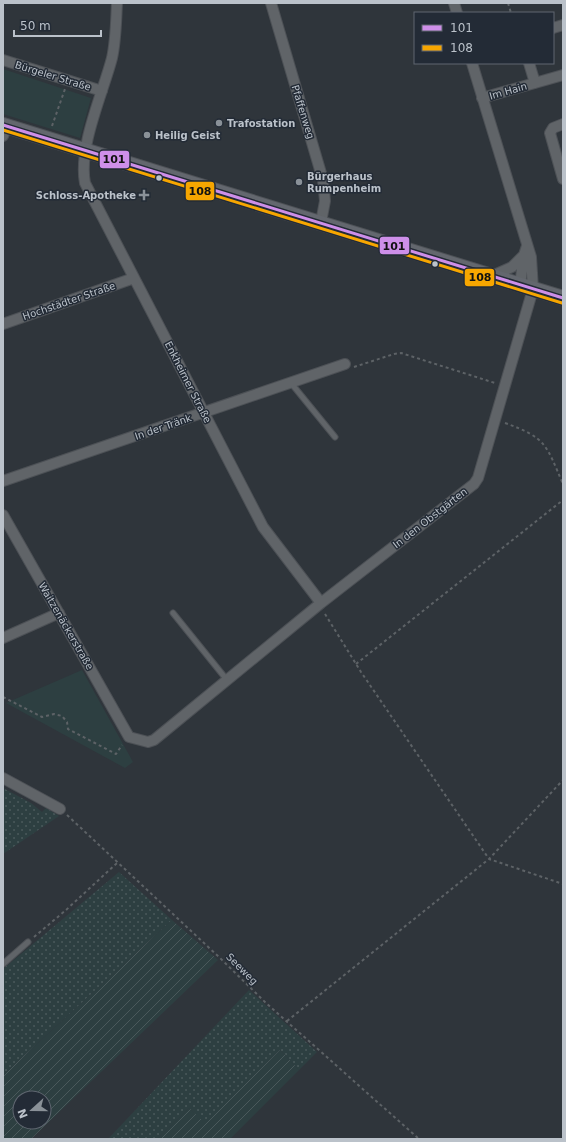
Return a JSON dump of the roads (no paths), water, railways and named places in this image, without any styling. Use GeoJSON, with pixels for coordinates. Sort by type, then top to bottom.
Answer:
{"type":"FeatureCollection","features":[{"type":"Feature","properties":{"kind":"street","name":"Enkheimer Straße"},"geometry":{"type":"LineString","coordinates":[[117,3],[114,48],[85,150],[84,176],[88,189],[263,527],[320,604]]}},
{"type":"Feature","properties":{"kind":"street","name":"Pfaffenweg"},"geometry":{"type":"LineString","coordinates":[[271,3],[323,180],[325,201],[321,222]]}},
{"type":"Feature","properties":{"kind":"street","name":"Bürgeler Straße"},"geometry":{"type":"LineString","coordinates":[[3,60],[102,91]]}},
{"type":"Feature","properties":{"kind":"street"},"geometry":{"type":"LineString","coordinates":[[472,64],[525,251],[531,258],[526,287]]}},
{"type":"Feature","properties":{"kind":"street","name":"Im Hain"},"geometry":{"type":"LineString","coordinates":[[529,64],[535,83]]}},
{"type":"Feature","properties":{"kind":"street","name":"Im Hain"},"geometry":{"type":"LineString","coordinates":[[482,98],[563,75]]}},
{"type":"Feature","properties":{"kind":"street"},"geometry":{"type":"LineString","coordinates":[[563,124],[553,128],[550,133],[563,179]]}},
{"type":"Feature","properties":{"kind":"street"},"geometry":{"type":"LineString","coordinates":[[4,129],[85,150],[563,298]]}},
{"type":"Feature","properties":{"kind":"street"},"geometry":{"type":"LineString","coordinates":[[492,276],[512,267],[525,251]]}},
{"type":"Feature","properties":{"kind":"street","name":"Hochstädter Straße"},"geometry":{"type":"LineString","coordinates":[[3,324],[134,278]]}},
{"type":"Feature","properties":{"kind":"street","name":"In den Obstgärten"},"geometry":{"type":"LineString","coordinates":[[129,737],[142,742],[150,742],[320,604],[474,484],[478,478],[504,386],[526,287]]}},
{"type":"Feature","properties":{"kind":"street","name":"In der Tränk"},"geometry":{"type":"LineString","coordinates":[[3,481],[345,364]]}},
{"type":"Feature","properties":{"kind":"street","name":"Waitzenäckerstraße"},"geometry":{"type":"LineString","coordinates":[[3,515],[129,737]]}},
{"type":"Feature","properties":{"kind":"street"},"geometry":{"type":"LineString","coordinates":[[3,638],[59,613]]}},
{"type":"Feature","properties":{"kind":"street"},"geometry":{"type":"LineString","coordinates":[[3,778],[60,809]]}},
{"type":"Feature","properties":{"kind":"lane"},"geometry":{"type":"LineString","coordinates":[[291,383],[335,437]]}},
{"type":"Feature","properties":{"kind":"lane"},"geometry":{"type":"LineString","coordinates":[[173,613],[227,680]]}},
{"type":"Feature","properties":{"kind":"lane"},"geometry":{"type":"LineString","coordinates":[[3,964],[28,942]]}},
{"type":"Feature","properties":{"kind":"place","name":"Trafostation"},"geometry":{"type":"Point","coordinates":[219,123]}},
{"type":"Feature","properties":{"kind":"place","name":"Heilig Geist"},"geometry":{"type":"Point","coordinates":[147,135]}},
{"type":"Feature","properties":{"kind":"place","name":"Bürgerhaus Rumpenheim"},"geometry":{"type":"Point","coordinates":[299,182]}},
{"type":"Feature","properties":{"kind":"place","name":"Schloss-Apotheke"},"geometry":{"type":"Point","coordinates":[144,195]}}]}
